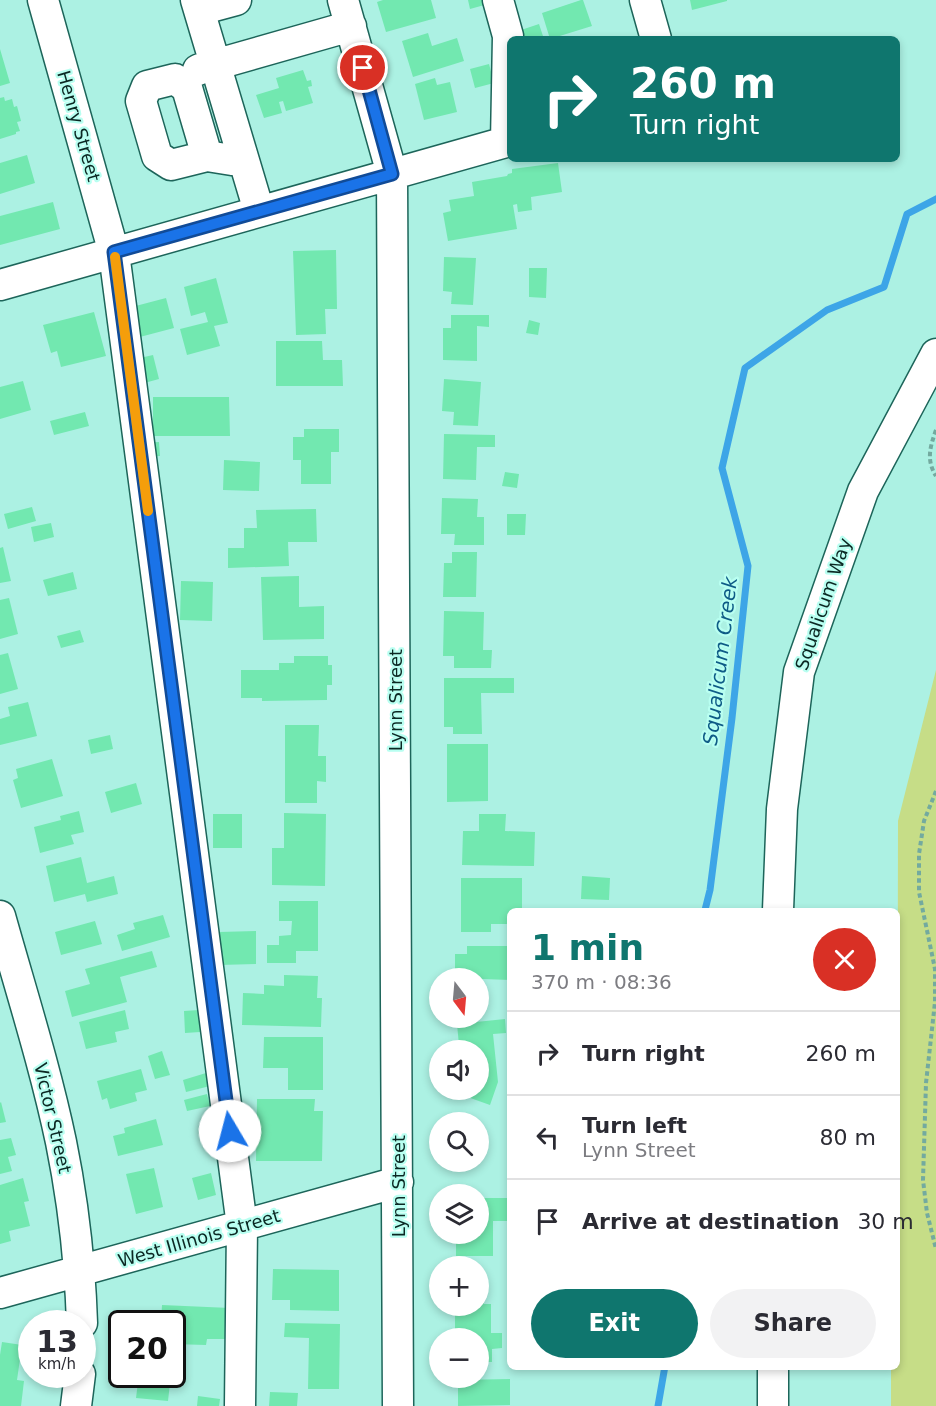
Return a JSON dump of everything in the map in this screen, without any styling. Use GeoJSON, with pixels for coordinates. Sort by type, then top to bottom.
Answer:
{"type":"FeatureCollection","features":[{"type":"Feature","properties":{"kind":"street","name":"Henry Street"},"geometry":{"type":"LineString","coordinates":[[43,0],[114,252],[242,1226],[240,1406]]}},
{"type":"Feature","properties":{"kind":"street"},"geometry":{"type":"LineString","coordinates":[[236,0],[197,5],[259,212]]}},
{"type":"Feature","properties":{"kind":"street"},"geometry":{"type":"LineString","coordinates":[[498,0],[508,36]]}},
{"type":"Feature","properties":{"kind":"street"},"geometry":{"type":"LineString","coordinates":[[645,0],[655,36]]}},
{"type":"Feature","properties":{"kind":"street"},"geometry":{"type":"LineString","coordinates":[[187,88],[200,69],[347,13]]}},
{"type":"Feature","properties":{"kind":"street","name":"Lynn Street"},"geometry":{"type":"LineString","coordinates":[[347,13],[392,174],[398,1406]]}},
{"type":"Feature","properties":{"kind":"street"},"geometry":{"type":"LineString","coordinates":[[207,156],[187,88],[175,79],[147,86],[141,101],[157,156],[171,165],[207,156],[232,160],[243,159]]}},
{"type":"Feature","properties":{"kind":"street"},"geometry":{"type":"LineString","coordinates":[[0,285],[506,142],[507,89]]}},
{"type":"Feature","properties":{"kind":"street","name":"Squalicum Way"},"geometry":{"type":"LineString","coordinates":[[778,908],[782,809],[799,672],[863,491],[936,354]]}},
{"type":"Feature","properties":{"kind":"street","name":"Victor Street"},"geometry":{"type":"LineString","coordinates":[[0,916],[61,1143],[80,1271],[82,1310]]}},
{"type":"Feature","properties":{"kind":"street","name":"West Illinois Street"},"geometry":{"type":"LineString","coordinates":[[0,1293],[398,1182]]}},
{"type":"Feature","properties":{"kind":"street"},"geometry":{"type":"LineString","coordinates":[[773,1370],[773,1406]]}},
{"type":"Feature","properties":{"kind":"street"},"geometry":{"type":"LineString","coordinates":[[76,1406],[78,1388]]}},
{"type":"Feature","properties":{"kind":"path"},"geometry":{"type":"LineString","coordinates":[[936,430],[931,443],[930,467],[936,476]]}},
{"type":"Feature","properties":{"kind":"path"},"geometry":{"type":"LineString","coordinates":[[936,791],[924,821],[919,854],[919,892],[935,969],[935,1002],[926,1083],[923,1180],[927,1214],[936,1249]]}},
{"type":"Feature","properties":{"kind":"path"},"geometry":{"type":"LineString","coordinates":[[929,1056],[936,1057]]}},
{"type":"Feature","properties":{"kind":"green space"},"geometry":{"type":"Polygon","coordinates":[[[936,670],[936,1406],[891,1406],[891,1370],[900,1370],[898,821],[936,670]]]}},
{"type":"Feature","properties":{"kind":"building"},"geometry":{"type":"Polygon","coordinates":[[[431,0],[436,18],[386,32],[377,2],[431,0]]]}},
{"type":"Feature","properties":{"kind":"building"},"geometry":{"type":"Polygon","coordinates":[[[468,0],[486,0],[488,4],[470,9],[468,0]]]}},
{"type":"Feature","properties":{"kind":"building"},"geometry":{"type":"Polygon","coordinates":[[[583,0],[592,26],[560,36],[549,36],[542,13],[583,0]]]}},
{"type":"Feature","properties":{"kind":"building"},"geometry":{"type":"Polygon","coordinates":[[[690,0],[727,0],[727,1],[692,10],[690,0]]]}},
{"type":"Feature","properties":{"kind":"building"},"geometry":{"type":"Polygon","coordinates":[[[539,24],[543,36],[513,36],[512,33],[539,24]]]}},
{"type":"Feature","properties":{"kind":"building"},"geometry":{"type":"Polygon","coordinates":[[[428,33],[432,46],[457,38],[464,61],[413,77],[402,41],[428,33]]]}},
{"type":"Feature","properties":{"kind":"building"},"geometry":{"type":"Polygon","coordinates":[[[0,49],[10,83],[0,86],[0,49]]]}},
{"type":"Feature","properties":{"kind":"building"},"geometry":{"type":"Polygon","coordinates":[[[489,64],[494,83],[475,88],[470,69],[489,64]]]}},
{"type":"Feature","properties":{"kind":"building"},"geometry":{"type":"Polygon","coordinates":[[[303,70],[307,81],[311,80],[312,86],[308,87],[313,103],[286,111],[283,101],[279,102],[282,113],[264,118],[256,95],[279,88],[276,78],[303,70]]]}},
{"type":"Feature","properties":{"kind":"building"},"geometry":{"type":"Polygon","coordinates":[[[435,78],[437,85],[450,82],[457,112],[424,120],[415,84],[435,78]]]}},
{"type":"Feature","properties":{"kind":"building"},"geometry":{"type":"Polygon","coordinates":[[[4,97],[5,101],[12,99],[14,107],[17,106],[21,121],[17,122],[20,131],[0,139],[0,98],[4,97]]]}},
{"type":"Feature","properties":{"kind":"building"},"geometry":{"type":"Polygon","coordinates":[[[27,155],[35,183],[0,194],[0,163],[27,155]]]}},
{"type":"Feature","properties":{"kind":"building"},"geometry":{"type":"Polygon","coordinates":[[[558,163],[562,192],[531,197],[532,210],[518,212],[517,204],[513,205],[517,229],[448,241],[443,213],[451,211],[449,200],[474,196],[472,182],[507,176],[512,173],[512,169],[558,163]]]}},
{"type":"Feature","properties":{"kind":"building"},"geometry":{"type":"Polygon","coordinates":[[[53,202],[60,229],[0,245],[0,216],[53,202]]]}},
{"type":"Feature","properties":{"kind":"building"},"geometry":{"type":"Polygon","coordinates":[[[336,250],[337,309],[325,309],[326,334],[296,335],[293,251],[336,250]]]}},
{"type":"Feature","properties":{"kind":"building"},"geometry":{"type":"Polygon","coordinates":[[[444,257],[476,258],[473,305],[451,304],[452,292],[443,291],[444,257]]]}},
{"type":"Feature","properties":{"kind":"building"},"geometry":{"type":"Polygon","coordinates":[[[529,268],[547,268],[546,298],[529,297],[529,268]]]}},
{"type":"Feature","properties":{"kind":"building"},"geometry":{"type":"Polygon","coordinates":[[[216,278],[228,323],[214,326],[220,346],[187,355],[180,329],[208,322],[205,312],[191,316],[184,287],[216,278]]]}},
{"type":"Feature","properties":{"kind":"building"},"geometry":{"type":"Polygon","coordinates":[[[166,298],[174,328],[136,338],[128,308],[166,298]]]}},
{"type":"Feature","properties":{"kind":"building"},"geometry":{"type":"Polygon","coordinates":[[[94,312],[106,356],[61,367],[57,351],[51,353],[43,325],[94,312]]]}},
{"type":"Feature","properties":{"kind":"building"},"geometry":{"type":"Polygon","coordinates":[[[451,315],[489,315],[489,327],[477,326],[477,361],[443,360],[443,328],[451,328],[451,315]]]}},
{"type":"Feature","properties":{"kind":"building"},"geometry":{"type":"Polygon","coordinates":[[[529,320],[540,323],[538,335],[526,333],[529,320]]]}},
{"type":"Feature","properties":{"kind":"building"},"geometry":{"type":"Polygon","coordinates":[[[276,341],[322,341],[323,360],[342,360],[343,386],[276,386],[276,341]]]}},
{"type":"Feature","properties":{"kind":"building"},"geometry":{"type":"Polygon","coordinates":[[[153,355],[159,379],[137,385],[131,360],[153,355]]]}},
{"type":"Feature","properties":{"kind":"building"},"geometry":{"type":"Polygon","coordinates":[[[444,379],[481,382],[478,426],[453,425],[454,412],[442,411],[444,379]]]}},
{"type":"Feature","properties":{"kind":"building"},"geometry":{"type":"Polygon","coordinates":[[[23,381],[31,410],[0,419],[0,387],[23,381]]]}},
{"type":"Feature","properties":{"kind":"building"},"geometry":{"type":"Polygon","coordinates":[[[153,397],[229,397],[230,436],[153,436],[153,397]]]}},
{"type":"Feature","properties":{"kind":"building"},"geometry":{"type":"Polygon","coordinates":[[[85,412],[89,426],[54,435],[50,421],[85,412]]]}},
{"type":"Feature","properties":{"kind":"building"},"geometry":{"type":"Polygon","coordinates":[[[304,429],[339,429],[339,452],[331,452],[331,484],[301,484],[301,460],[293,460],[293,437],[304,437],[304,429]]]}},
{"type":"Feature","properties":{"kind":"building"},"geometry":{"type":"Polygon","coordinates":[[[444,434],[495,435],[495,447],[477,447],[476,480],[443,479],[444,434]]]}},
{"type":"Feature","properties":{"kind":"building"},"geometry":{"type":"Polygon","coordinates":[[[159,442],[160,456],[141,457],[141,443],[159,442]]]}},
{"type":"Feature","properties":{"kind":"building"},"geometry":{"type":"Polygon","coordinates":[[[224,460],[260,462],[259,491],[223,490],[224,460]]]}},
{"type":"Feature","properties":{"kind":"building"},"geometry":{"type":"Polygon","coordinates":[[[505,472],[519,474],[517,488],[502,486],[505,472]]]}},
{"type":"Feature","properties":{"kind":"building"},"geometry":{"type":"Polygon","coordinates":[[[442,498],[478,499],[477,517],[484,517],[484,545],[454,545],[455,534],[441,534],[442,498]]]}},
{"type":"Feature","properties":{"kind":"building"},"geometry":{"type":"Polygon","coordinates":[[[32,507],[36,521],[8,529],[4,514],[32,507]]]}},
{"type":"Feature","properties":{"kind":"building"},"geometry":{"type":"Polygon","coordinates":[[[316,509],[317,542],[288,542],[289,566],[228,568],[228,548],[244,548],[244,528],[257,528],[256,510],[316,509]]]}},
{"type":"Feature","properties":{"kind":"building"},"geometry":{"type":"Polygon","coordinates":[[[507,514],[526,514],[525,535],[507,535],[507,514]]]}},
{"type":"Feature","properties":{"kind":"building"},"geometry":{"type":"Polygon","coordinates":[[[51,523],[54,537],[34,542],[31,527],[51,523]]]}},
{"type":"Feature","properties":{"kind":"building"},"geometry":{"type":"Polygon","coordinates":[[[3,547],[11,581],[0,583],[0,548],[3,547]]]}},
{"type":"Feature","properties":{"kind":"building"},"geometry":{"type":"Polygon","coordinates":[[[452,552],[477,552],[476,597],[443,597],[444,563],[452,563],[452,552]]]}},
{"type":"Feature","properties":{"kind":"building"},"geometry":{"type":"Polygon","coordinates":[[[73,572],[77,589],[48,596],[43,580],[73,572]]]}},
{"type":"Feature","properties":{"kind":"building"},"geometry":{"type":"Polygon","coordinates":[[[299,576],[299,607],[324,606],[324,639],[263,640],[261,577],[299,576]]]}},
{"type":"Feature","properties":{"kind":"building"},"geometry":{"type":"Polygon","coordinates":[[[181,581],[213,582],[212,621],[180,620],[181,581]]]}},
{"type":"Feature","properties":{"kind":"building"},"geometry":{"type":"Polygon","coordinates":[[[9,598],[18,634],[0,639],[0,600],[9,598]]]}},
{"type":"Feature","properties":{"kind":"building"},"geometry":{"type":"Polygon","coordinates":[[[444,611],[484,612],[483,650],[492,650],[491,668],[454,668],[454,656],[443,656],[444,611]]]}},
{"type":"Feature","properties":{"kind":"building"},"geometry":{"type":"Polygon","coordinates":[[[80,630],[84,642],[61,648],[57,636],[80,630]]]}},
{"type":"Feature","properties":{"kind":"building"},"geometry":{"type":"Polygon","coordinates":[[[8,653],[18,689],[0,694],[0,655],[8,653]]]}},
{"type":"Feature","properties":{"kind":"building"},"geometry":{"type":"Polygon","coordinates":[[[294,656],[328,656],[328,665],[332,665],[332,685],[327,685],[327,700],[262,701],[262,698],[241,698],[241,670],[279,670],[279,663],[294,663],[294,656]]]}},
{"type":"Feature","properties":{"kind":"building"},"geometry":{"type":"Polygon","coordinates":[[[444,678],[514,678],[514,693],[481,693],[482,734],[453,734],[453,727],[444,727],[444,678]]]}},
{"type":"Feature","properties":{"kind":"building"},"geometry":{"type":"Polygon","coordinates":[[[28,702],[37,736],[0,745],[0,719],[10,716],[8,707],[28,702]]]}},
{"type":"Feature","properties":{"kind":"building"},"geometry":{"type":"Polygon","coordinates":[[[285,725],[319,725],[318,756],[326,756],[326,782],[317,781],[317,803],[285,803],[285,725]]]}},
{"type":"Feature","properties":{"kind":"building"},"geometry":{"type":"Polygon","coordinates":[[[110,735],[113,749],[91,754],[88,740],[110,735]]]}},
{"type":"Feature","properties":{"kind":"building"},"geometry":{"type":"Polygon","coordinates":[[[447,744],[488,744],[488,801],[447,802],[447,744]]]}},
{"type":"Feature","properties":{"kind":"building"},"geometry":{"type":"Polygon","coordinates":[[[52,759],[63,796],[21,808],[13,780],[18,778],[16,769],[52,759]]]}},
{"type":"Feature","properties":{"kind":"building"},"geometry":{"type":"Polygon","coordinates":[[[136,783],[142,804],[111,813],[105,792],[136,783]]]}},
{"type":"Feature","properties":{"kind":"building"},"geometry":{"type":"Polygon","coordinates":[[[79,811],[84,832],[71,835],[74,844],[40,853],[34,827],[61,820],[60,816],[79,811]]]}},
{"type":"Feature","properties":{"kind":"building"},"geometry":{"type":"Polygon","coordinates":[[[284,813],[326,814],[325,886],[272,885],[272,848],[284,848],[284,813]]]}},
{"type":"Feature","properties":{"kind":"building"},"geometry":{"type":"Polygon","coordinates":[[[213,814],[242,814],[242,848],[213,848],[213,814]]]}},
{"type":"Feature","properties":{"kind":"building"},"geometry":{"type":"Polygon","coordinates":[[[479,814],[506,814],[505,831],[535,832],[534,866],[462,865],[463,831],[479,831],[479,814]]]}},
{"type":"Feature","properties":{"kind":"building"},"geometry":{"type":"Polygon","coordinates":[[[81,857],[87,883],[114,876],[118,894],[87,902],[85,894],[54,902],[46,866],[81,857]]]}},
{"type":"Feature","properties":{"kind":"building"},"geometry":{"type":"Polygon","coordinates":[[[582,876],[610,878],[609,900],[581,899],[582,876]]]}},
{"type":"Feature","properties":{"kind":"building"},"geometry":{"type":"Polygon","coordinates":[[[461,878],[522,878],[522,908],[507,908],[507,924],[491,924],[491,932],[461,932],[461,878]]]}},
{"type":"Feature","properties":{"kind":"building"},"geometry":{"type":"Polygon","coordinates":[[[279,901],[318,901],[318,951],[296,951],[296,963],[267,963],[267,945],[279,945],[279,936],[291,935],[292,921],[279,921],[279,901]]]}},
{"type":"Feature","properties":{"kind":"building"},"geometry":{"type":"Polygon","coordinates":[[[163,915],[170,937],[122,951],[117,935],[135,929],[133,923],[163,915]]]}},
{"type":"Feature","properties":{"kind":"building"},"geometry":{"type":"Polygon","coordinates":[[[95,921],[102,944],[61,955],[55,932],[95,921]]]}},
{"type":"Feature","properties":{"kind":"building"},"geometry":{"type":"Polygon","coordinates":[[[256,931],[256,964],[219,965],[219,932],[256,931]]]}},
{"type":"Feature","properties":{"kind":"building"},"geometry":{"type":"Polygon","coordinates":[[[467,946],[507,946],[507,980],[489,979],[489,968],[455,968],[455,954],[467,954],[467,946]]]}},
{"type":"Feature","properties":{"kind":"building"},"geometry":{"type":"Polygon","coordinates":[[[152,951],[157,967],[120,977],[127,1002],[72,1017],[65,991],[90,984],[85,969],[152,951]]]}},
{"type":"Feature","properties":{"kind":"building"},"geometry":{"type":"Polygon","coordinates":[[[284,975],[318,976],[317,998],[322,998],[321,1027],[242,1025],[243,993],[264,994],[264,985],[284,986],[284,975]]]}},
{"type":"Feature","properties":{"kind":"building"},"geometry":{"type":"Polygon","coordinates":[[[125,1010],[129,1029],[115,1032],[117,1042],[86,1049],[79,1022],[125,1010]]]}},
{"type":"Feature","properties":{"kind":"building"},"geometry":{"type":"Polygon","coordinates":[[[199,1010],[200,1032],[185,1033],[184,1011],[199,1010]]]}},
{"type":"Feature","properties":{"kind":"building"},"geometry":{"type":"Polygon","coordinates":[[[505,1019],[506,1033],[493,1034],[498,1082],[490,1105],[476,1100],[489,1100],[489,1040],[459,1040],[457,1028],[489,1028],[489,1021],[505,1019]]]}},
{"type":"Feature","properties":{"kind":"building"},"geometry":{"type":"Polygon","coordinates":[[[264,1037],[323,1037],[323,1090],[288,1090],[288,1068],[263,1068],[264,1037]]]}},
{"type":"Feature","properties":{"kind":"building"},"geometry":{"type":"Polygon","coordinates":[[[162,1051],[170,1075],[155,1079],[148,1056],[162,1051]]]}},
{"type":"Feature","properties":{"kind":"building"},"geometry":{"type":"Polygon","coordinates":[[[141,1069],[147,1090],[135,1093],[137,1101],[110,1109],[107,1098],[102,1100],[97,1081],[141,1069]]]}},
{"type":"Feature","properties":{"kind":"building"},"geometry":{"type":"Polygon","coordinates":[[[206,1073],[210,1086],[186,1092],[183,1080],[206,1073]]]}},
{"type":"Feature","properties":{"kind":"building"},"geometry":{"type":"Polygon","coordinates":[[[207,1094],[210,1106],[187,1111],[184,1100],[207,1094]]]}},
{"type":"Feature","properties":{"kind":"building"},"geometry":{"type":"Polygon","coordinates":[[[257,1099],[315,1099],[314,1111],[323,1111],[322,1161],[256,1161],[257,1099]]]}},
{"type":"Feature","properties":{"kind":"building"},"geometry":{"type":"Polygon","coordinates":[[[0,1103],[6,1122],[0,1123],[0,1103]]]}},
{"type":"Feature","properties":{"kind":"building"},"geometry":{"type":"Polygon","coordinates":[[[156,1119],[163,1145],[118,1156],[113,1136],[125,1133],[124,1128],[156,1119]]]}},
{"type":"Feature","properties":{"kind":"building"},"geometry":{"type":"Polygon","coordinates":[[[11,1138],[16,1155],[8,1157],[12,1171],[0,1174],[0,1140],[11,1138]]]}},
{"type":"Feature","properties":{"kind":"building"},"geometry":{"type":"Polygon","coordinates":[[[154,1168],[163,1207],[136,1214],[126,1174],[154,1168]]]}},
{"type":"Feature","properties":{"kind":"building"},"geometry":{"type":"Polygon","coordinates":[[[211,1173],[216,1195],[198,1200],[192,1178],[211,1173]]]}},
{"type":"Feature","properties":{"kind":"building"},"geometry":{"type":"Polygon","coordinates":[[[23,1178],[29,1201],[24,1202],[30,1226],[9,1231],[11,1241],[0,1244],[0,1185],[23,1178]]]}},
{"type":"Feature","properties":{"kind":"building"},"geometry":{"type":"Polygon","coordinates":[[[489,1198],[507,1198],[507,1221],[493,1221],[493,1256],[456,1256],[456,1244],[489,1244],[489,1198]]]}},
{"type":"Feature","properties":{"kind":"building"},"geometry":{"type":"Polygon","coordinates":[[[273,1269],[339,1270],[339,1311],[290,1310],[290,1300],[272,1300],[273,1269]]]}},
{"type":"Feature","properties":{"kind":"building"},"geometry":{"type":"Polygon","coordinates":[[[489,1304],[491,1304],[491,1333],[502,1333],[502,1348],[492,1349],[492,1362],[489,1362],[489,1328],[455,1328],[455,1316],[489,1316],[489,1304]]]}},
{"type":"Feature","properties":{"kind":"building"},"geometry":{"type":"Polygon","coordinates":[[[162,1305],[230,1308],[229,1339],[207,1339],[206,1345],[186,1344],[186,1310],[162,1310],[162,1305]]]}},
{"type":"Feature","properties":{"kind":"building"},"geometry":{"type":"Polygon","coordinates":[[[285,1323],[340,1324],[339,1389],[308,1389],[309,1338],[284,1337],[285,1323]]]}},
{"type":"Feature","properties":{"kind":"building"},"geometry":{"type":"Polygon","coordinates":[[[2,1342],[18,1344],[17,1380],[18,1388],[23,1388],[21,1406],[0,1406],[2,1342]]]}},
{"type":"Feature","properties":{"kind":"building"},"geometry":{"type":"Polygon","coordinates":[[[489,1379],[510,1379],[510,1405],[458,1406],[458,1388],[489,1388],[489,1379]]]}},
{"type":"Feature","properties":{"kind":"building"},"geometry":{"type":"Polygon","coordinates":[[[137,1388],[169,1388],[168,1401],[136,1398],[137,1388]]]}},
{"type":"Feature","properties":{"kind":"building"},"geometry":{"type":"Polygon","coordinates":[[[270,1392],[298,1393],[297,1406],[269,1406],[270,1392]]]}},
{"type":"Feature","properties":{"kind":"building"},"geometry":{"type":"Polygon","coordinates":[[[198,1396],[220,1399],[219,1406],[197,1406],[198,1396]]]}},
{"type":"Feature","properties":{"kind":"waterway","name":"Squalicum Creek"},"geometry":{"type":"LineString","coordinates":[[706,908],[710,890],[732,718],[748,566],[722,468],[745,368],[827,310],[884,287],[907,214],[936,199]]}},
{"type":"Feature","properties":{"kind":"waterway","name":"Squalicum Creek"},"geometry":{"type":"LineString","coordinates":[[658,1406],[664,1370]]}},
{"type":"Feature","properties":{"kind":"slow traffic"},"geometry":{"type":"LineString","coordinates":[[115,257],[148,511]]}},
{"type":"Feature","properties":{"kind":"route"},"geometry":{"type":"LineString","coordinates":[[230,1131],[114,252],[392,174],[363,68]]}}]}
